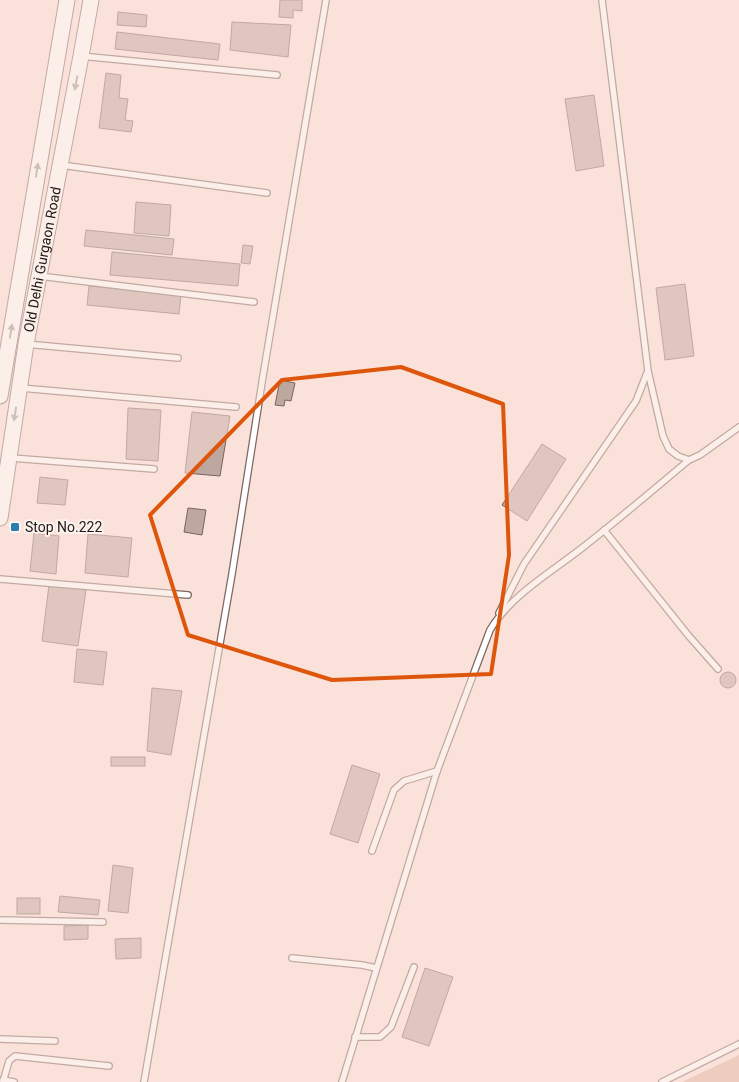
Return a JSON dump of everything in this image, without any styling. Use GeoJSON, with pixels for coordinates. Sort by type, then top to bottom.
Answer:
{"type":"FeatureCollection","features":[{"type":"Feature","properties":{"kind":"main road","name":"Old Delhi Gurgaon Road"},"geometry":{"type":"LineString","coordinates":[[0,396],[67,0]]}},
{"type":"Feature","properties":{"kind":"main road","name":"Old Delhi Gurgaon Road"},"geometry":{"type":"LineString","coordinates":[[0,518],[26,344],[82,56],[91,0]]}},
{"type":"Feature","properties":{"kind":"lane"},"geometry":{"type":"LineString","coordinates":[[144,1082],[230,584],[326,0]]}},
{"type":"Feature","properties":{"kind":"lane"},"geometry":{"type":"LineString","coordinates":[[602,0],[648,371],[663,436],[669,448],[678,456],[689,460]]}},
{"type":"Feature","properties":{"kind":"lane"},"geometry":{"type":"LineString","coordinates":[[82,56],[277,75]]}},
{"type":"Feature","properties":{"kind":"lane"},"geometry":{"type":"LineString","coordinates":[[61,165],[268,193]]}},
{"type":"Feature","properties":{"kind":"lane"},"geometry":{"type":"LineString","coordinates":[[39,276],[254,302]]}},
{"type":"Feature","properties":{"kind":"lane"},"geometry":{"type":"LineString","coordinates":[[26,344],[178,358]]}},
{"type":"Feature","properties":{"kind":"lane"},"geometry":{"type":"LineString","coordinates":[[342,1082],[437,771],[484,643],[524,564],[636,402],[648,371]]}},
{"type":"Feature","properties":{"kind":"lane"},"geometry":{"type":"LineString","coordinates":[[19,388],[236,408]]}},
{"type":"Feature","properties":{"kind":"lane"},"geometry":{"type":"LineString","coordinates":[[497,619],[526,589],[604,530],[689,460],[700,455],[739,427]]}},
{"type":"Feature","properties":{"kind":"lane"},"geometry":{"type":"LineString","coordinates":[[9,458],[154,469]]}},
{"type":"Feature","properties":{"kind":"lane"},"geometry":{"type":"LineString","coordinates":[[604,530],[688,635],[718,669]]}},
{"type":"Feature","properties":{"kind":"lane"},"geometry":{"type":"LineString","coordinates":[[0,579],[188,595]]}},
{"type":"Feature","properties":{"kind":"lane"},"geometry":{"type":"LineString","coordinates":[[372,851],[394,790],[404,781],[437,771]]}},
{"type":"Feature","properties":{"kind":"lane"},"geometry":{"type":"LineString","coordinates":[[0,920],[103,922]]}},
{"type":"Feature","properties":{"kind":"lane"},"geometry":{"type":"LineString","coordinates":[[292,958],[376,968]]}},
{"type":"Feature","properties":{"kind":"lane"},"geometry":{"type":"LineString","coordinates":[[355,1037],[380,1037],[391,1027],[414,967]]}},
{"type":"Feature","properties":{"kind":"lane"},"geometry":{"type":"LineString","coordinates":[[0,1038],[55,1041]]}},
{"type":"Feature","properties":{"kind":"lane"},"geometry":{"type":"LineString","coordinates":[[662,1082],[739,1044]]}},
{"type":"Feature","properties":{"kind":"lane"},"geometry":{"type":"LineString","coordinates":[[14,1082],[3,1081],[9,1061],[15,1056],[109,1066]]}},
{"type":"Feature","properties":{"kind":"highlighted area"},"geometry":{"type":"Polygon","coordinates":[[[401,367],[503,404],[509,555],[491,674],[332,680],[188,635],[150,515],[282,380],[401,367]]]}},
{"type":"Feature","properties":{"kind":"shaded area"},"geometry":{"type":"Polygon","coordinates":[[[739,1055],[739,1082],[682,1082],[739,1055]]]}},
{"type":"Feature","properties":{"kind":"building"},"geometry":{"type":"Polygon","coordinates":[[[280,0],[302,0],[302,11],[293,10],[293,18],[279,17],[280,0]]]}},
{"type":"Feature","properties":{"kind":"building"},"geometry":{"type":"Polygon","coordinates":[[[118,12],[147,15],[146,27],[117,25],[118,12]]]}},
{"type":"Feature","properties":{"kind":"building"},"geometry":{"type":"Polygon","coordinates":[[[232,22],[291,25],[288,57],[230,50],[232,22]]]}},
{"type":"Feature","properties":{"kind":"building"},"geometry":{"type":"Polygon","coordinates":[[[117,32],[220,44],[218,60],[115,49],[117,32]]]}},
{"type":"Feature","properties":{"kind":"building"},"geometry":{"type":"Polygon","coordinates":[[[106,73],[121,75],[119,98],[128,99],[125,120],[133,121],[131,132],[99,128],[106,73]]]}},
{"type":"Feature","properties":{"kind":"building"},"geometry":{"type":"Polygon","coordinates":[[[594,95],[604,166],[576,171],[565,99],[594,95]]]}},
{"type":"Feature","properties":{"kind":"building"},"geometry":{"type":"Polygon","coordinates":[[[136,202],[171,205],[169,236],[134,233],[136,202]]]}},
{"type":"Feature","properties":{"kind":"building"},"geometry":{"type":"Polygon","coordinates":[[[86,230],[174,239],[172,255],[84,246],[86,230]]]}},
{"type":"Feature","properties":{"kind":"building"},"geometry":{"type":"Polygon","coordinates":[[[243,245],[253,246],[250,264],[241,263],[243,245]]]}},
{"type":"Feature","properties":{"kind":"building"},"geometry":{"type":"Polygon","coordinates":[[[112,252],[240,264],[238,286],[110,275],[112,252]]]}},
{"type":"Feature","properties":{"kind":"building"},"geometry":{"type":"Polygon","coordinates":[[[685,284],[694,356],[665,360],[656,288],[685,284]]]}},
{"type":"Feature","properties":{"kind":"building"},"geometry":{"type":"Polygon","coordinates":[[[89,286],[181,295],[179,314],[87,305],[89,286]]]}},
{"type":"Feature","properties":{"kind":"building"},"geometry":{"type":"Polygon","coordinates":[[[280,380],[295,383],[291,401],[285,400],[284,406],[275,405],[280,380]]]}},
{"type":"Feature","properties":{"kind":"building"},"geometry":{"type":"Polygon","coordinates":[[[128,408],[161,410],[158,461],[126,459],[128,408]]]}},
{"type":"Feature","properties":{"kind":"building"},"geometry":{"type":"Polygon","coordinates":[[[192,412],[230,416],[220,476],[185,473],[192,412]]]}},
{"type":"Feature","properties":{"kind":"building"},"geometry":{"type":"Polygon","coordinates":[[[542,444],[566,459],[527,521],[502,505],[542,444]]]}},
{"type":"Feature","properties":{"kind":"building"},"geometry":{"type":"Polygon","coordinates":[[[40,477],[68,480],[65,505],[37,503],[40,477]]]}},
{"type":"Feature","properties":{"kind":"building"},"geometry":{"type":"Polygon","coordinates":[[[188,508],[206,510],[202,535],[184,532],[188,508]]]}},
{"type":"Feature","properties":{"kind":"building"},"geometry":{"type":"Polygon","coordinates":[[[34,533],[59,536],[56,574],[30,571],[34,533]]]}},
{"type":"Feature","properties":{"kind":"building"},"geometry":{"type":"Polygon","coordinates":[[[88,534],[132,538],[128,577],[85,573],[88,534]]]}},
{"type":"Feature","properties":{"kind":"building"},"geometry":{"type":"Polygon","coordinates":[[[49,585],[86,590],[78,646],[42,641],[49,585]]]}},
{"type":"Feature","properties":{"kind":"building"},"geometry":{"type":"Polygon","coordinates":[[[77,649],[107,652],[103,685],[74,682],[77,649]]]}},
{"type":"Feature","properties":{"kind":"building"},"geometry":{"type":"Polygon","coordinates":[[[728,672],[736,680],[728,688],[720,680],[728,672]]]}},
{"type":"Feature","properties":{"kind":"building"},"geometry":{"type":"Polygon","coordinates":[[[152,688],[182,691],[171,755],[147,751],[152,688]]]}},
{"type":"Feature","properties":{"kind":"building"},"geometry":{"type":"Polygon","coordinates":[[[111,757],[145,757],[145,766],[111,766],[111,757]]]}},
{"type":"Feature","properties":{"kind":"building"},"geometry":{"type":"Polygon","coordinates":[[[352,765],[380,774],[358,843],[330,834],[352,765]]]}},
{"type":"Feature","properties":{"kind":"building"},"geometry":{"type":"Polygon","coordinates":[[[113,865],[133,868],[128,913],[108,911],[113,865]]]}},
{"type":"Feature","properties":{"kind":"building"},"geometry":{"type":"Polygon","coordinates":[[[60,896],[100,900],[98,915],[58,912],[60,896]]]}},
{"type":"Feature","properties":{"kind":"building"},"geometry":{"type":"Polygon","coordinates":[[[17,898],[40,898],[40,914],[17,914],[17,898]]]}},
{"type":"Feature","properties":{"kind":"building"},"geometry":{"type":"Polygon","coordinates":[[[88,925],[88,939],[64,940],[64,926],[88,925]]]}},
{"type":"Feature","properties":{"kind":"building"},"geometry":{"type":"Polygon","coordinates":[[[141,938],[141,958],[116,959],[115,939],[141,938]]]}},
{"type":"Feature","properties":{"kind":"building"},"geometry":{"type":"Polygon","coordinates":[[[425,968],[453,977],[429,1046],[402,1037],[425,968]]]}},
{"type":"Feature","properties":{"kind":"place","name":"Stop No.222"},"geometry":{"type":"Point","coordinates":[15,527]}}]}
